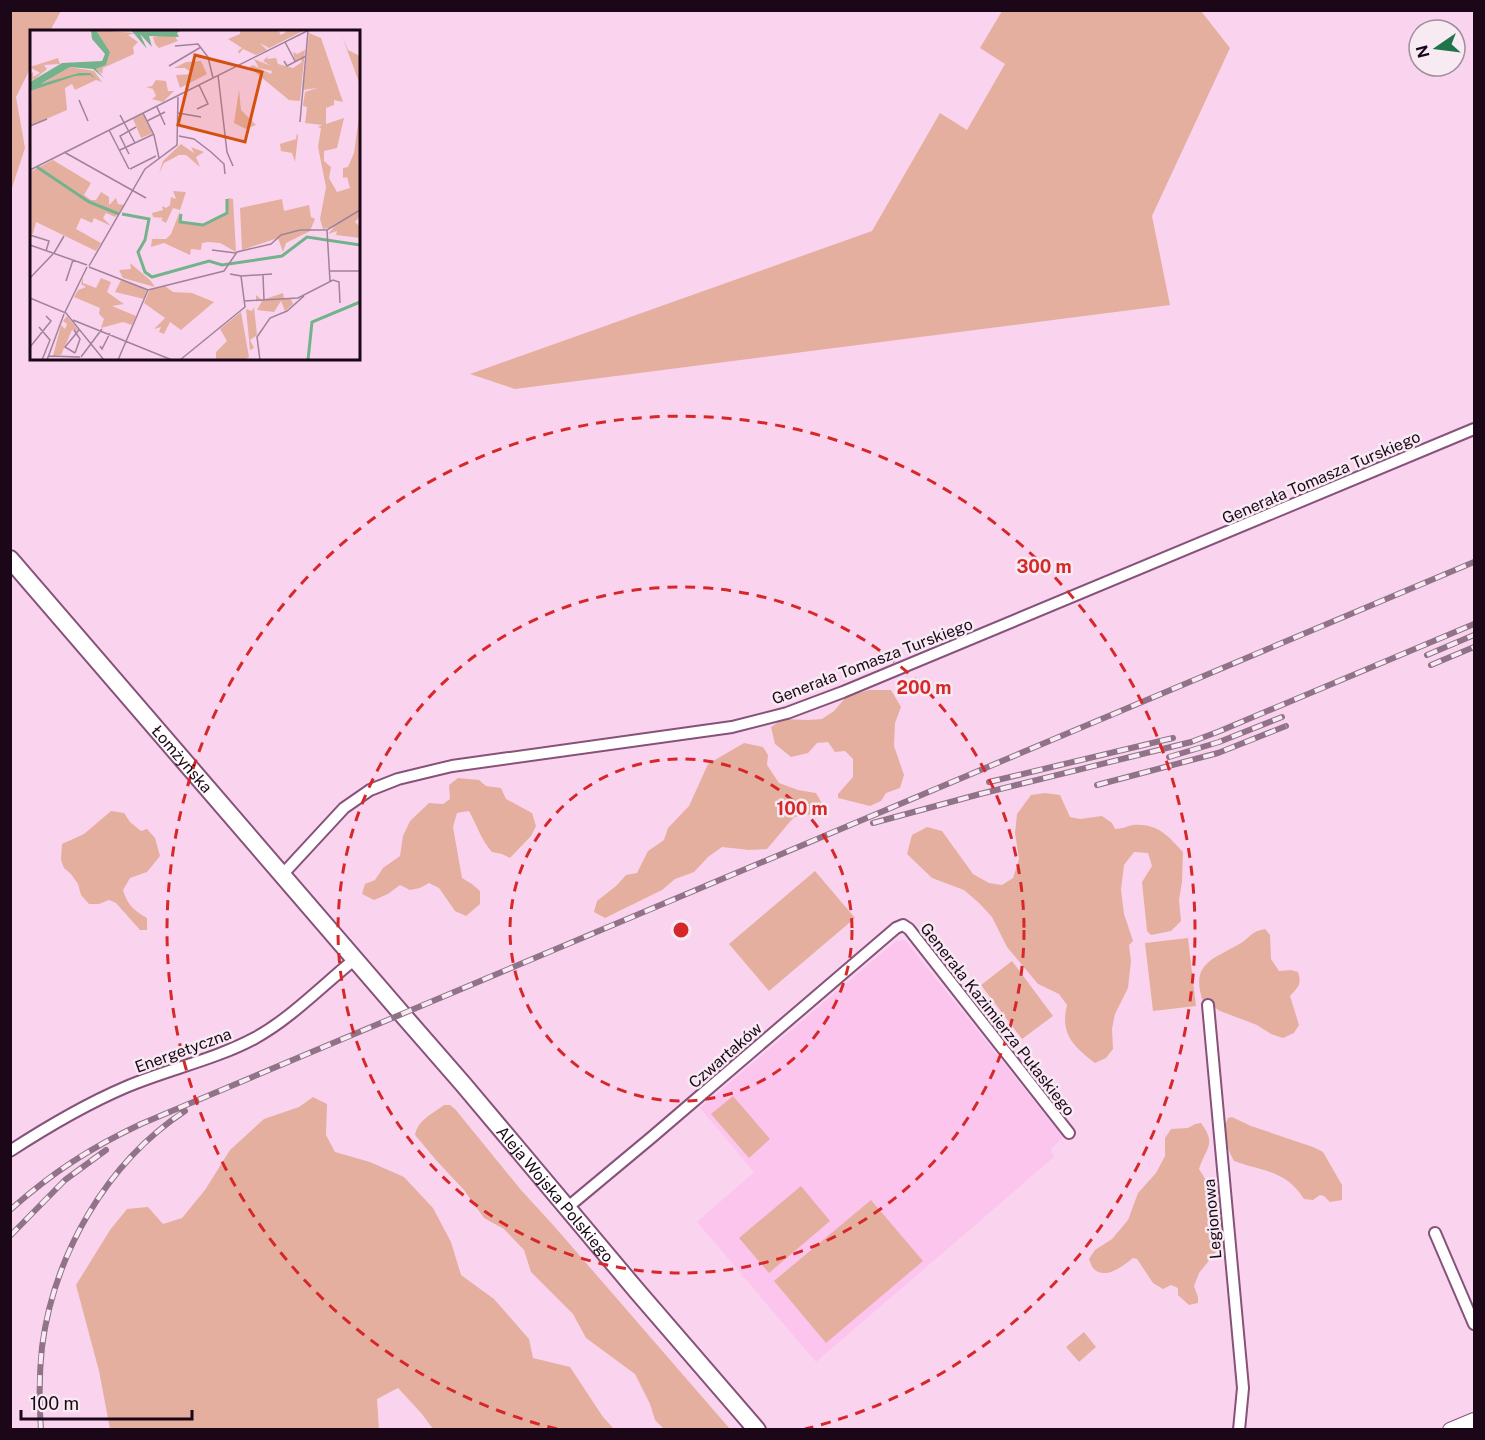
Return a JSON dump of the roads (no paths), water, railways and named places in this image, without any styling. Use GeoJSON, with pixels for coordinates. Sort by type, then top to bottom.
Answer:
{"type":"FeatureCollection","features":[{"type":"Feature","properties":{"kind":"main road","name":"Łomżyńska"},"geometry":{"type":"LineString","coordinates":[[10,559],[355,959]]}},
{"type":"Feature","properties":{"kind":"main road","name":"Aleja Wojska Polskiego"},"geometry":{"type":"LineString","coordinates":[[355,959],[758,1430]]}},
{"type":"Feature","properties":{"kind":"main road"},"geometry":{"type":"LineString","coordinates":[[1450,1430],[1474,1420]]}},
{"type":"Feature","properties":{"kind":"street","name":"Generała Tomasza Turskiego"},"geometry":{"type":"LineString","coordinates":[[282,875],[344,808],[384,783],[452,766],[732,727],[787,713],[964,642],[1474,429]]}},
{"type":"Feature","properties":{"kind":"street","name":"Generała Kazimierza Pułaskiego"},"geometry":{"type":"LineString","coordinates":[[903,925],[909,929],[1069,1133]]}},
{"type":"Feature","properties":{"kind":"street","name":"Czwartaków"},"geometry":{"type":"LineString","coordinates":[[568,1207],[896,928],[903,925]]}},
{"type":"Feature","properties":{"kind":"street","name":"Energetyczna"},"geometry":{"type":"LineString","coordinates":[[10,1151],[119,1090],[254,1039],[287,1016],[355,959]]}},
{"type":"Feature","properties":{"kind":"street","name":"Legionowa"},"geometry":{"type":"LineString","coordinates":[[1208,1005],[1243,1388],[1239,1430]]}},
{"type":"Feature","properties":{"kind":"street"},"geometry":{"type":"LineString","coordinates":[[1435,1233],[1474,1324]]}},
{"type":"Feature","properties":{"kind":"railway"},"geometry":{"type":"LineString","coordinates":[[10,1210],[72,1162],[141,1124],[1474,562]]}},
{"type":"Feature","properties":{"kind":"railway"},"geometry":{"type":"LineString","coordinates":[[873,823],[1191,742],[1474,624]]}},
{"type":"Feature","properties":{"kind":"railway"},"geometry":{"type":"LineString","coordinates":[[1427,655],[1474,635]]}},
{"type":"Feature","properties":{"kind":"railway"},"geometry":{"type":"LineString","coordinates":[[1431,665],[1474,647]]}},
{"type":"Feature","properties":{"kind":"railway"},"geometry":{"type":"LineString","coordinates":[[1169,757],[1219,742],[1282,717]]}},
{"type":"Feature","properties":{"kind":"railway"},"geometry":{"type":"LineString","coordinates":[[1097,785],[1218,753],[1286,726]]}},
{"type":"Feature","properties":{"kind":"railway"},"geometry":{"type":"LineString","coordinates":[[989,782],[1173,738]]}},
{"type":"Feature","properties":{"kind":"railway"},"geometry":{"type":"LineString","coordinates":[[41,1430],[42,1347],[48,1313],[58,1279],[72,1246],[88,1214],[108,1184],[157,1132],[185,1111]]}},
{"type":"Feature","properties":{"kind":"railway"},"geometry":{"type":"LineString","coordinates":[[10,1236],[65,1180],[106,1150]]}}]}
